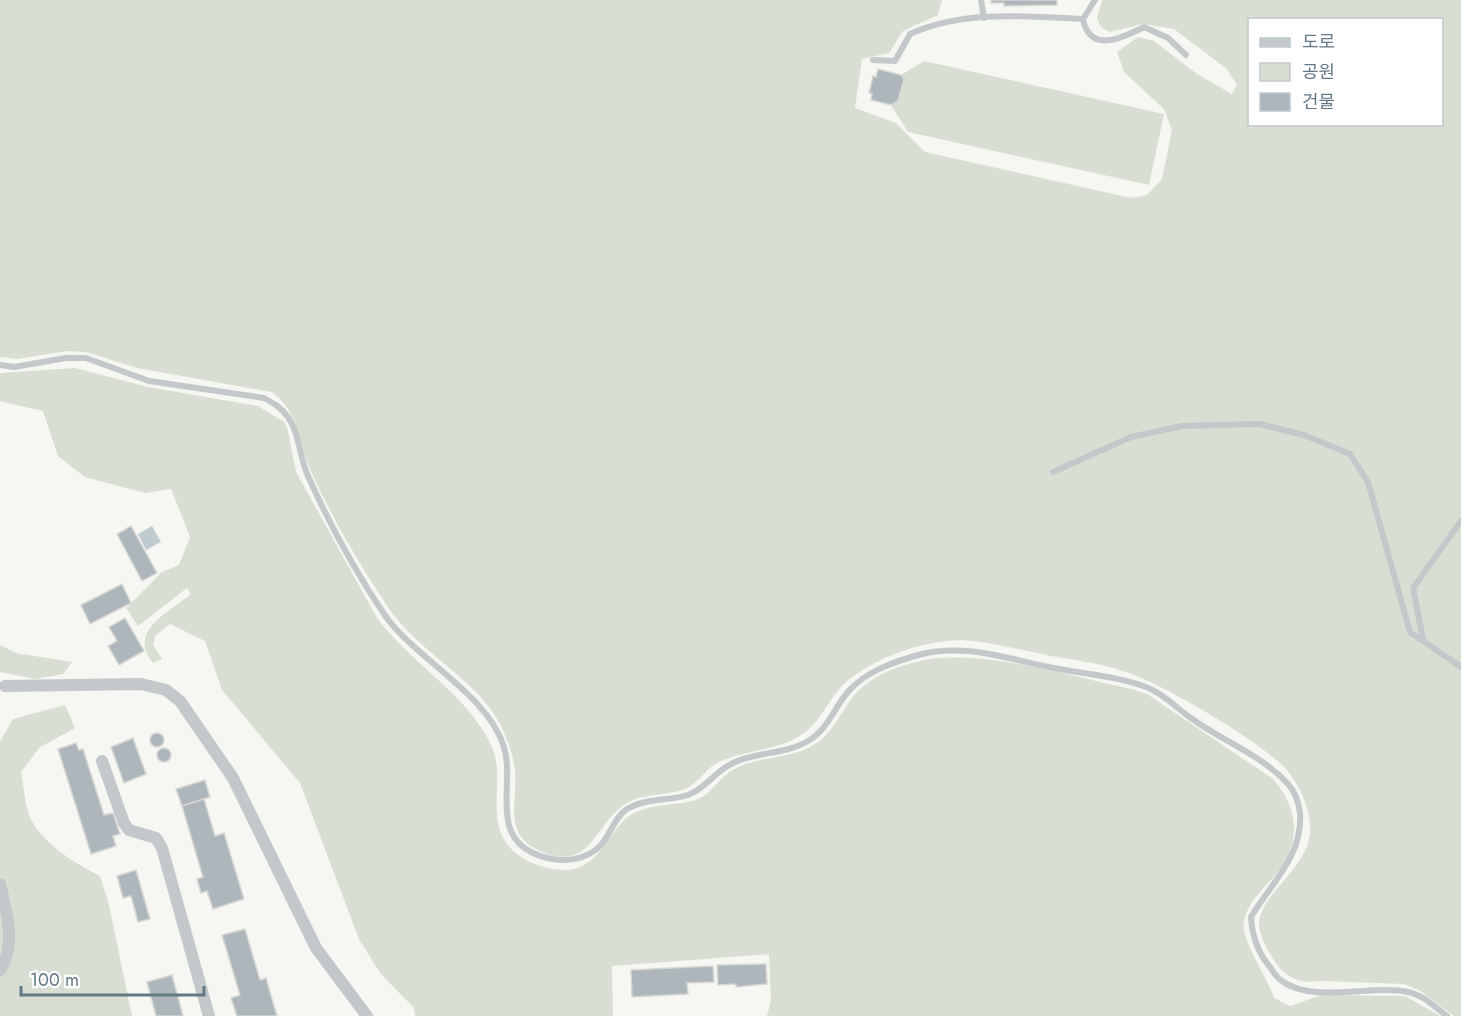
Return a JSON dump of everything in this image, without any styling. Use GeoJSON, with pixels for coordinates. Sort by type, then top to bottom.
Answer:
{"type":"FeatureCollection","features":[{"type":"Feature","properties":{"kind":"street"},"geometry":{"type":"LineString","coordinates":[[5,686],[141,684],[166,690],[180,701],[233,778],[289,898],[316,948],[367,1016]]}},
{"type":"Feature","properties":{"kind":"street"},"geometry":{"type":"LineString","coordinates":[[102,760],[124,823],[129,830],[156,838],[162,848],[209,1016]]}},
{"type":"Feature","properties":{"kind":"street"},"geometry":{"type":"LineString","coordinates":[[0,884],[8,919],[9,946],[0,970]]}},
{"type":"Feature","properties":{"kind":"lane"},"geometry":{"type":"LineString","coordinates":[[981,0],[984,18]]}},
{"type":"Feature","properties":{"kind":"lane"},"geometry":{"type":"LineString","coordinates":[[1095,0],[1083,19],[1085,26],[1095,38],[1106,42],[1120,39],[1144,27],[1168,38],[1186,55]]}},
{"type":"Feature","properties":{"kind":"lane"},"geometry":{"type":"LineString","coordinates":[[873,60],[896,61],[910,34],[946,20],[1083,19]]}},
{"type":"Feature","properties":{"kind":"lane"},"geometry":{"type":"LineString","coordinates":[[0,365],[14,367],[66,358],[86,358],[149,381],[264,398],[278,405],[294,427],[301,459],[328,517],[384,613],[401,636],[458,684],[490,722],[503,745],[507,770],[508,826],[515,840],[536,855],[565,860],[585,856],[600,846],[625,810],[644,803],[684,796],[698,791],[727,766],[794,749],[812,739],[829,724],[847,693],[864,678],[893,662],[946,649],[993,656],[1151,688],[1194,720],[1241,748],[1274,773],[1288,785],[1297,799],[1300,814],[1295,849],[1287,867],[1251,917],[1254,940],[1266,963],[1281,981],[1298,989],[1412,992],[1447,1016]]}},
{"type":"Feature","properties":{"kind":"lane"},"geometry":{"type":"LineString","coordinates":[[1053,472],[1131,437],[1182,426],[1259,424],[1304,435],[1350,454],[1368,482],[1410,632],[1461,667]]}},
{"type":"Feature","properties":{"kind":"lane"},"geometry":{"type":"LineString","coordinates":[[1423,640],[1413,588],[1461,521]]}},
{"type":"Feature","properties":{"kind":"green space"},"geometry":{"type":"Polygon","coordinates":[[[0,0],[942,0],[938,15],[903,31],[889,53],[862,59],[855,108],[896,123],[925,152],[1131,198],[1147,195],[1162,179],[1172,130],[1164,109],[1124,72],[1117,52],[1138,37],[1154,41],[1197,74],[1232,94],[1237,85],[1227,69],[1174,29],[1142,24],[1110,32],[1101,27],[1097,18],[1102,0],[1461,0],[1461,1016],[1454,1016],[1419,990],[1404,984],[1304,981],[1288,975],[1276,964],[1261,934],[1259,925],[1261,913],[1304,853],[1309,839],[1310,825],[1308,810],[1299,788],[1286,769],[1273,757],[1232,728],[1182,698],[1137,676],[1103,665],[993,644],[957,640],[940,642],[922,645],[886,657],[855,675],[843,685],[816,722],[795,739],[721,761],[687,788],[627,803],[616,812],[581,852],[569,856],[555,856],[536,849],[519,834],[516,824],[514,814],[515,770],[502,728],[479,695],[415,639],[388,607],[356,557],[327,504],[310,469],[293,418],[281,400],[272,392],[137,368],[86,352],[67,351],[17,359],[0,357],[0,0]]]}},
{"type":"Feature","properties":{"kind":"green space"},"geometry":{"type":"Polygon","coordinates":[[[924,61],[1164,114],[1149,185],[908,132],[891,105],[904,80],[901,75],[924,61]]]}},
{"type":"Feature","properties":{"kind":"green space"},"geometry":{"type":"Polygon","coordinates":[[[75,368],[148,387],[258,406],[284,422],[296,472],[377,618],[406,650],[454,695],[482,728],[496,760],[497,817],[500,830],[506,843],[528,861],[555,869],[568,870],[580,867],[598,854],[626,818],[634,813],[648,808],[698,799],[731,771],[741,766],[794,753],[815,744],[826,735],[862,687],[897,668],[940,658],[995,660],[1025,665],[1147,694],[1273,779],[1281,789],[1291,809],[1293,842],[1283,864],[1255,898],[1244,921],[1246,938],[1274,998],[1290,1006],[1322,995],[1405,996],[1440,1016],[767,1016],[771,1000],[769,954],[612,966],[613,1016],[415,1016],[414,1008],[380,973],[359,939],[300,783],[222,690],[205,641],[170,624],[155,636],[153,645],[162,659],[153,663],[146,652],[145,641],[154,624],[191,594],[187,588],[138,626],[126,608],[162,572],[179,565],[190,537],[171,489],[145,493],[85,477],[58,456],[43,411],[0,401],[0,373],[75,368]]]}},
{"type":"Feature","properties":{"kind":"green space"},"geometry":{"type":"Polygon","coordinates":[[[0,645],[16,653],[72,662],[63,674],[35,679],[0,672],[0,645]]]}},
{"type":"Feature","properties":{"kind":"green space"},"geometry":{"type":"Polygon","coordinates":[[[65,705],[75,728],[40,747],[21,772],[26,805],[30,818],[46,840],[72,860],[100,876],[109,905],[132,1016],[0,1016],[0,742],[13,719],[65,705]]]}},
{"type":"Feature","properties":{"kind":"shaded area"},"geometry":{"type":"Polygon","coordinates":[[[152,526],[161,542],[146,550],[138,534],[152,526]]]}},
{"type":"Feature","properties":{"kind":"building"},"geometry":{"type":"Polygon","coordinates":[[[991,0],[1057,0],[1057,5],[1004,6],[1004,3],[991,3],[991,0]]]}},
{"type":"Feature","properties":{"kind":"building"},"geometry":{"type":"Polygon","coordinates":[[[878,69],[901,75],[904,79],[898,101],[891,105],[871,100],[872,93],[869,93],[873,76],[876,77],[878,69]]]}},
{"type":"Feature","properties":{"kind":"building"},"geometry":{"type":"Polygon","coordinates":[[[131,526],[157,573],[142,581],[117,534],[131,526]]]}},
{"type":"Feature","properties":{"kind":"building"},"geometry":{"type":"Polygon","coordinates":[[[122,584],[131,603],[90,624],[81,605],[122,584]]]}},
{"type":"Feature","properties":{"kind":"building"},"geometry":{"type":"Polygon","coordinates":[[[125,618],[144,651],[119,665],[108,646],[117,641],[109,627],[125,618]]]}},
{"type":"Feature","properties":{"kind":"building"},"geometry":{"type":"Polygon","coordinates":[[[154,733],[160,733],[164,740],[160,747],[154,747],[150,743],[150,737],[154,733]]]}},
{"type":"Feature","properties":{"kind":"building"},"geometry":{"type":"Polygon","coordinates":[[[133,738],[146,774],[124,783],[111,747],[133,738]]]}},
{"type":"Feature","properties":{"kind":"building"},"geometry":{"type":"Polygon","coordinates":[[[76,743],[79,750],[83,749],[104,815],[113,813],[120,834],[113,836],[116,846],[91,854],[58,749],[76,743]]]}},
{"type":"Feature","properties":{"kind":"building"},"geometry":{"type":"Polygon","coordinates":[[[161,748],[167,748],[171,755],[167,762],[161,762],[157,758],[157,752],[161,748]]]}},
{"type":"Feature","properties":{"kind":"building"},"geometry":{"type":"Polygon","coordinates":[[[205,780],[210,797],[182,806],[176,789],[205,780]]]}},
{"type":"Feature","properties":{"kind":"building"},"geometry":{"type":"Polygon","coordinates":[[[204,799],[215,836],[224,833],[244,899],[213,909],[207,891],[201,893],[197,879],[203,877],[182,806],[204,799]]]}},
{"type":"Feature","properties":{"kind":"building"},"geometry":{"type":"Polygon","coordinates":[[[136,870],[150,919],[138,922],[131,896],[123,898],[117,876],[136,870]]]}},
{"type":"Feature","properties":{"kind":"building"},"geometry":{"type":"Polygon","coordinates":[[[245,929],[260,980],[266,978],[277,1016],[237,1016],[231,998],[240,995],[222,935],[245,929]]]}},
{"type":"Feature","properties":{"kind":"building"},"geometry":{"type":"Polygon","coordinates":[[[766,964],[767,984],[736,987],[736,984],[718,985],[717,965],[766,964]]]}},
{"type":"Feature","properties":{"kind":"building"},"geometry":{"type":"Polygon","coordinates":[[[713,966],[714,982],[687,983],[688,994],[632,997],[631,970],[713,966]]]}},
{"type":"Feature","properties":{"kind":"building"},"geometry":{"type":"Polygon","coordinates":[[[172,975],[183,1016],[156,1016],[147,982],[172,975]]]}}]}
